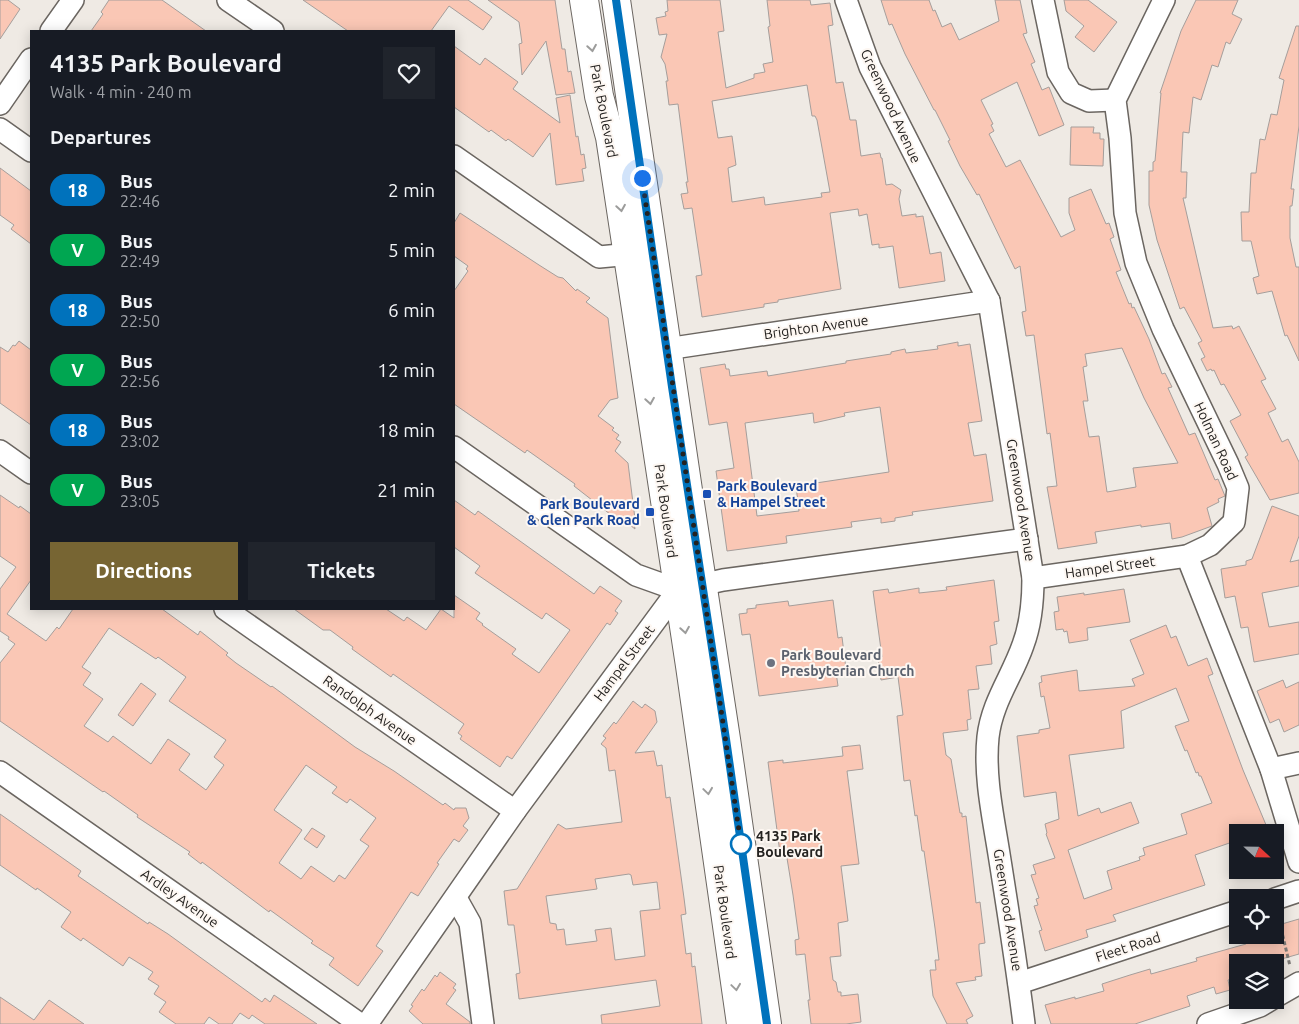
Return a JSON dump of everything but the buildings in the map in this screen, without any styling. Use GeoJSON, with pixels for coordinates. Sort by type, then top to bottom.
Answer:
{"type":"FeatureCollection","features":[{"type":"Feature","properties":{"kind":"main road","name":"Park Boulevard"},"geometry":{"type":"LineString","coordinates":[[584,0],[599,96],[640,253]]}},
{"type":"Feature","properties":{"kind":"main road","name":"Park Boulevard"},"geometry":{"type":"LineString","coordinates":[[616,0],[640,253],[690,587],[741,1024]]}},
{"type":"Feature","properties":{"kind":"main road","name":"Park Boulevard"},"geometry":{"type":"LineString","coordinates":[[690,587],[706,601],[766,1024]]}},
{"type":"Feature","properties":{"kind":"street"},"geometry":{"type":"LineString","coordinates":[[52,30],[73,0]]}},
{"type":"Feature","properties":{"kind":"street"},"geometry":{"type":"LineString","coordinates":[[228,0],[272,30]]}},
{"type":"Feature","properties":{"kind":"street","name":"Greenwood Avenue"},"geometry":{"type":"LineString","coordinates":[[846,0],[870,67],[989,301],[1033,578],[1033,606],[1024,645],[995,705],[988,736],[987,764],[1024,1024]]}},
{"type":"Feature","properties":{"kind":"street"},"geometry":{"type":"LineString","coordinates":[[1043,0],[1058,72],[1071,93],[1089,101],[1115,100],[1164,0]]}},
{"type":"Feature","properties":{"kind":"street"},"geometry":{"type":"LineString","coordinates":[[0,104],[30,60]]}},
{"type":"Feature","properties":{"kind":"street","name":"Holman Road"},"geometry":{"type":"LineString","coordinates":[[1115,100],[1120,138],[1125,213],[1136,263],[1163,329],[1238,488],[1234,522],[1210,545],[1187,556]]}},
{"type":"Feature","properties":{"kind":"street"},"geometry":{"type":"LineString","coordinates":[[0,130],[30,151]]}},
{"type":"Feature","properties":{"kind":"street"},"geometry":{"type":"LineString","coordinates":[[455,157],[600,257],[640,253]]}},
{"type":"Feature","properties":{"kind":"street","name":"Brighton Avenue"},"geometry":{"type":"LineString","coordinates":[[655,351],[989,301]]}},
{"type":"Feature","properties":{"kind":"street"},"geometry":{"type":"LineString","coordinates":[[455,448],[636,574],[690,587],[723,580],[1027,539]]}},
{"type":"Feature","properties":{"kind":"street"},"geometry":{"type":"LineString","coordinates":[[0,451],[30,472]]}},
{"type":"Feature","properties":{"kind":"street"},"geometry":{"type":"LineString","coordinates":[[1187,556],[1270,769],[1299,862]]}},
{"type":"Feature","properties":{"kind":"street","name":"Hampel Street"},"geometry":{"type":"LineString","coordinates":[[1033,578],[1187,556]]}},
{"type":"Feature","properties":{"kind":"street","name":"Hampel Street"},"geometry":{"type":"LineString","coordinates":[[366,1024],[456,898],[515,811],[690,587]]}},
{"type":"Feature","properties":{"kind":"street","name":"Randolph Avenue"},"geometry":{"type":"LineString","coordinates":[[227,610],[515,811]]}},
{"type":"Feature","properties":{"kind":"street"},"geometry":{"type":"LineString","coordinates":[[1270,769],[1299,763]]}},
{"type":"Feature","properties":{"kind":"street","name":"Ardley Avenue"},"geometry":{"type":"LineString","coordinates":[[0,772],[360,1024]]}},
{"type":"Feature","properties":{"kind":"street"},"geometry":{"type":"LineString","coordinates":[[1284,900],[1299,891]]}},
{"type":"Feature","properties":{"kind":"street"},"geometry":{"type":"LineString","coordinates":[[456,898],[470,923],[483,1024]]}},
{"type":"Feature","properties":{"kind":"street","name":"Fleet Road"},"geometry":{"type":"LineString","coordinates":[[1019,983],[1229,914]]}},
{"type":"Feature","properties":{"kind":"street"},"geometry":{"type":"LineString","coordinates":[[1284,992],[1297,985]]}},
{"type":"Feature","properties":{"kind":"street"},"geometry":{"type":"LineString","coordinates":[[1208,1024],[1251,1009]]}},
{"type":"Feature","properties":{"kind":"path"},"geometry":{"type":"LineString","coordinates":[[1284,935],[1297,985]]}},
{"type":"Feature","properties":{"kind":"bus line","name":"18"},"geometry":{"type":"LineString","coordinates":[[616,0],[767,1024]]}},
{"type":"Feature","properties":{"kind":"place","name":"Park Boulevard & Hampel Street"},"geometry":{"type":"Point","coordinates":[707,494]}},
{"type":"Feature","properties":{"kind":"place","name":"Park Boulevard & Glen Park Road"},"geometry":{"type":"Point","coordinates":[650,512]}},
{"type":"Feature","properties":{"kind":"place","name":"Park Boulevard Presbyterian Church"},"geometry":{"type":"Point","coordinates":[771,663]}},
{"type":"Feature","properties":{"kind":"place","name":"4135 Park Boulevard"},"geometry":{"type":"Point","coordinates":[741,844]}},
{"type":"Feature","properties":{"kind":"route"},"geometry":{"type":"LineString","coordinates":[[642,178],[741,844]]}}]}
